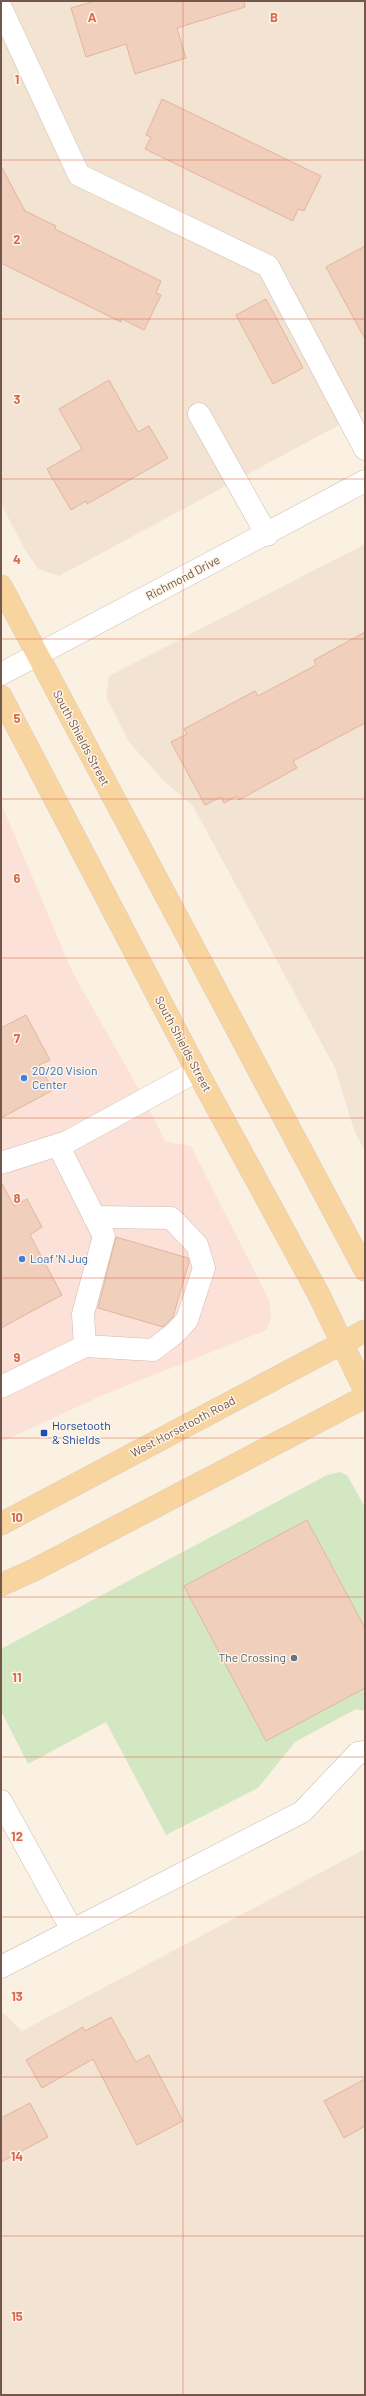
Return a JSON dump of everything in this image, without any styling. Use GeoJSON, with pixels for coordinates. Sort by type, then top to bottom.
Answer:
{"type":"FeatureCollection","features":[{"type":"Feature","properties":{"kind":"main road","name":"South Shields Street"},"geometry":{"type":"LineString","coordinates":[[1,586],[365,1270]]}},
{"type":"Feature","properties":{"kind":"main road","name":"South Shields Street"},"geometry":{"type":"LineString","coordinates":[[1,696],[196,1071],[319,1295],[365,1391]]}},
{"type":"Feature","properties":{"kind":"main road","name":"West Horsetooth Road"},"geometry":{"type":"LineString","coordinates":[[1,1524],[365,1331]]}},
{"type":"Feature","properties":{"kind":"main road"},"geometry":{"type":"LineString","coordinates":[[1,1584],[40,1566],[365,1397]]}},
{"type":"Feature","properties":{"kind":"street"},"geometry":{"type":"LineString","coordinates":[[1,8],[79,175],[268,266],[365,449]]}},
{"type":"Feature","properties":{"kind":"street"},"geometry":{"type":"LineString","coordinates":[[199,414],[267,535]]}},
{"type":"Feature","properties":{"kind":"street","name":"Richmond Drive"},"geometry":{"type":"LineString","coordinates":[[1,674],[267,535],[365,481]]}},
{"type":"Feature","properties":{"kind":"street"},"geometry":{"type":"LineString","coordinates":[[1,1164],[58,1145],[106,1123],[196,1071]]}},
{"type":"Feature","properties":{"kind":"street"},"geometry":{"type":"LineString","coordinates":[[58,1145],[104,1236],[83,1314],[85,1346]]}},
{"type":"Feature","properties":{"kind":"street"},"geometry":{"type":"LineString","coordinates":[[1,1387],[85,1346],[153,1350],[176,1333],[187,1320],[204,1268],[197,1245],[171,1218],[94,1217]]}},
{"type":"Feature","properties":{"kind":"street"},"geometry":{"type":"LineString","coordinates":[[1,1967],[302,1812],[358,1753],[365,1752]]}},
{"type":"Feature","properties":{"kind":"street"},"geometry":{"type":"LineString","coordinates":[[1,1801],[72,1930]]}},
{"type":"Feature","properties":{"kind":"shaded area"},"geometry":{"type":"Polygon","coordinates":[[[1,1],[365,1],[365,411],[59,576],[38,569],[24,548],[1,504],[1,1]]]}},
{"type":"Feature","properties":{"kind":"shaded area"},"geometry":{"type":"Polygon","coordinates":[[[365,544],[365,1152],[354,1130],[335,1068],[193,806],[163,780],[129,742],[106,697],[109,676],[365,544]]]}},
{"type":"Feature","properties":{"kind":"shaded area"},"geometry":{"type":"Polygon","coordinates":[[[1,803],[72,971],[145,1100],[165,1141],[191,1146],[269,1300],[271,1318],[267,1330],[101,1396],[1,1442],[1,803]]]}},
{"type":"Feature","properties":{"kind":"shaded area"},"geometry":{"type":"Polygon","coordinates":[[[365,1849],[365,2395],[1,2395],[1,2011],[22,2031],[365,1849]]]}},
{"type":"Feature","properties":{"kind":"green space"},"geometry":{"type":"Polygon","coordinates":[[[340,1472],[347,1475],[365,1507],[365,1628],[307,1520],[184,1586],[266,1741],[365,1688],[365,1711],[356,1709],[295,1742],[258,1788],[166,1835],[106,1722],[28,1764],[1,1711],[1,1649],[327,1475],[340,1472]]]}},
{"type":"Feature","properties":{"kind":"building"},"geometry":{"type":"Polygon","coordinates":[[[95,1],[244,1],[245,7],[177,28],[186,58],[135,74],[126,44],[86,57],[71,8],[95,1]]]}},
{"type":"Feature","properties":{"kind":"building"},"geometry":{"type":"Polygon","coordinates":[[[162,99],[321,176],[304,211],[298,209],[293,221],[145,149],[151,137],[146,135],[162,99]]]}},
{"type":"Feature","properties":{"kind":"building"},"geometry":{"type":"Polygon","coordinates":[[[1,166],[25,211],[56,226],[55,229],[161,281],[156,293],[161,295],[144,330],[122,319],[121,322],[1,263],[1,166]]]}},
{"type":"Feature","properties":{"kind":"building"},"geometry":{"type":"Polygon","coordinates":[[[365,246],[365,339],[326,267],[365,246]]]}},
{"type":"Feature","properties":{"kind":"building"},"geometry":{"type":"Polygon","coordinates":[[[266,299],[303,368],[273,384],[236,315],[266,299]]]}},
{"type":"Feature","properties":{"kind":"building"},"geometry":{"type":"Polygon","coordinates":[[[109,380],[138,432],[149,426],[168,458],[87,504],[86,501],[71,510],[47,469],[82,449],[59,409],[109,380]]]}},
{"type":"Feature","properties":{"kind":"building"},"geometry":{"type":"Polygon","coordinates":[[[365,632],[365,723],[293,761],[297,768],[239,800],[237,796],[224,803],[221,797],[205,805],[171,742],[187,734],[184,729],[255,691],[258,696],[316,665],[314,660],[365,632]]]}},
{"type":"Feature","properties":{"kind":"building","name":"20/20 Vision Center"},"geometry":{"type":"Polygon","coordinates":[[[26,1015],[50,1060],[39,1065],[53,1090],[1,1118],[1,1028],[26,1015]]]}},
{"type":"Feature","properties":{"kind":"building","name":"Loaf 'N Jug"},"geometry":{"type":"Polygon","coordinates":[[[1,1182],[14,1206],[27,1199],[42,1227],[30,1235],[62,1295],[1,1328],[1,1182]]]}},
{"type":"Feature","properties":{"kind":"building"},"geometry":{"type":"Polygon","coordinates":[[[116,1237],[188,1258],[189,1262],[173,1317],[163,1327],[98,1308],[116,1237]]]}},
{"type":"Feature","properties":{"kind":"building","name":"The Crossing"},"geometry":{"type":"Polygon","coordinates":[[[307,1520],[365,1628],[365,1688],[266,1741],[184,1586],[307,1520]]]}},
{"type":"Feature","properties":{"kind":"building"},"geometry":{"type":"Polygon","coordinates":[[[111,2017],[136,2062],[149,2055],[183,2121],[137,2145],[93,2059],[42,2088],[26,2060],[83,2027],[85,2031],[111,2017]]]}},
{"type":"Feature","properties":{"kind":"building"},"geometry":{"type":"Polygon","coordinates":[[[365,2079],[365,2126],[344,2138],[324,2101],[365,2079]]]}},
{"type":"Feature","properties":{"kind":"building"},"geometry":{"type":"Polygon","coordinates":[[[30,2103],[48,2137],[1,2162],[1,2118],[30,2103]]]}},
{"type":"Feature","properties":{"kind":"place","name":"20/20 Vision Center"},"geometry":{"type":"Point","coordinates":[24,1078]}},
{"type":"Feature","properties":{"kind":"place","name":"Loaf 'N Jug"},"geometry":{"type":"Point","coordinates":[22,1259]}},
{"type":"Feature","properties":{"kind":"place","name":"Horsetooth & Shields"},"geometry":{"type":"Point","coordinates":[44,1433]}},
{"type":"Feature","properties":{"kind":"place","name":"The Crossing"},"geometry":{"type":"Point","coordinates":[294,1658]}}]}
